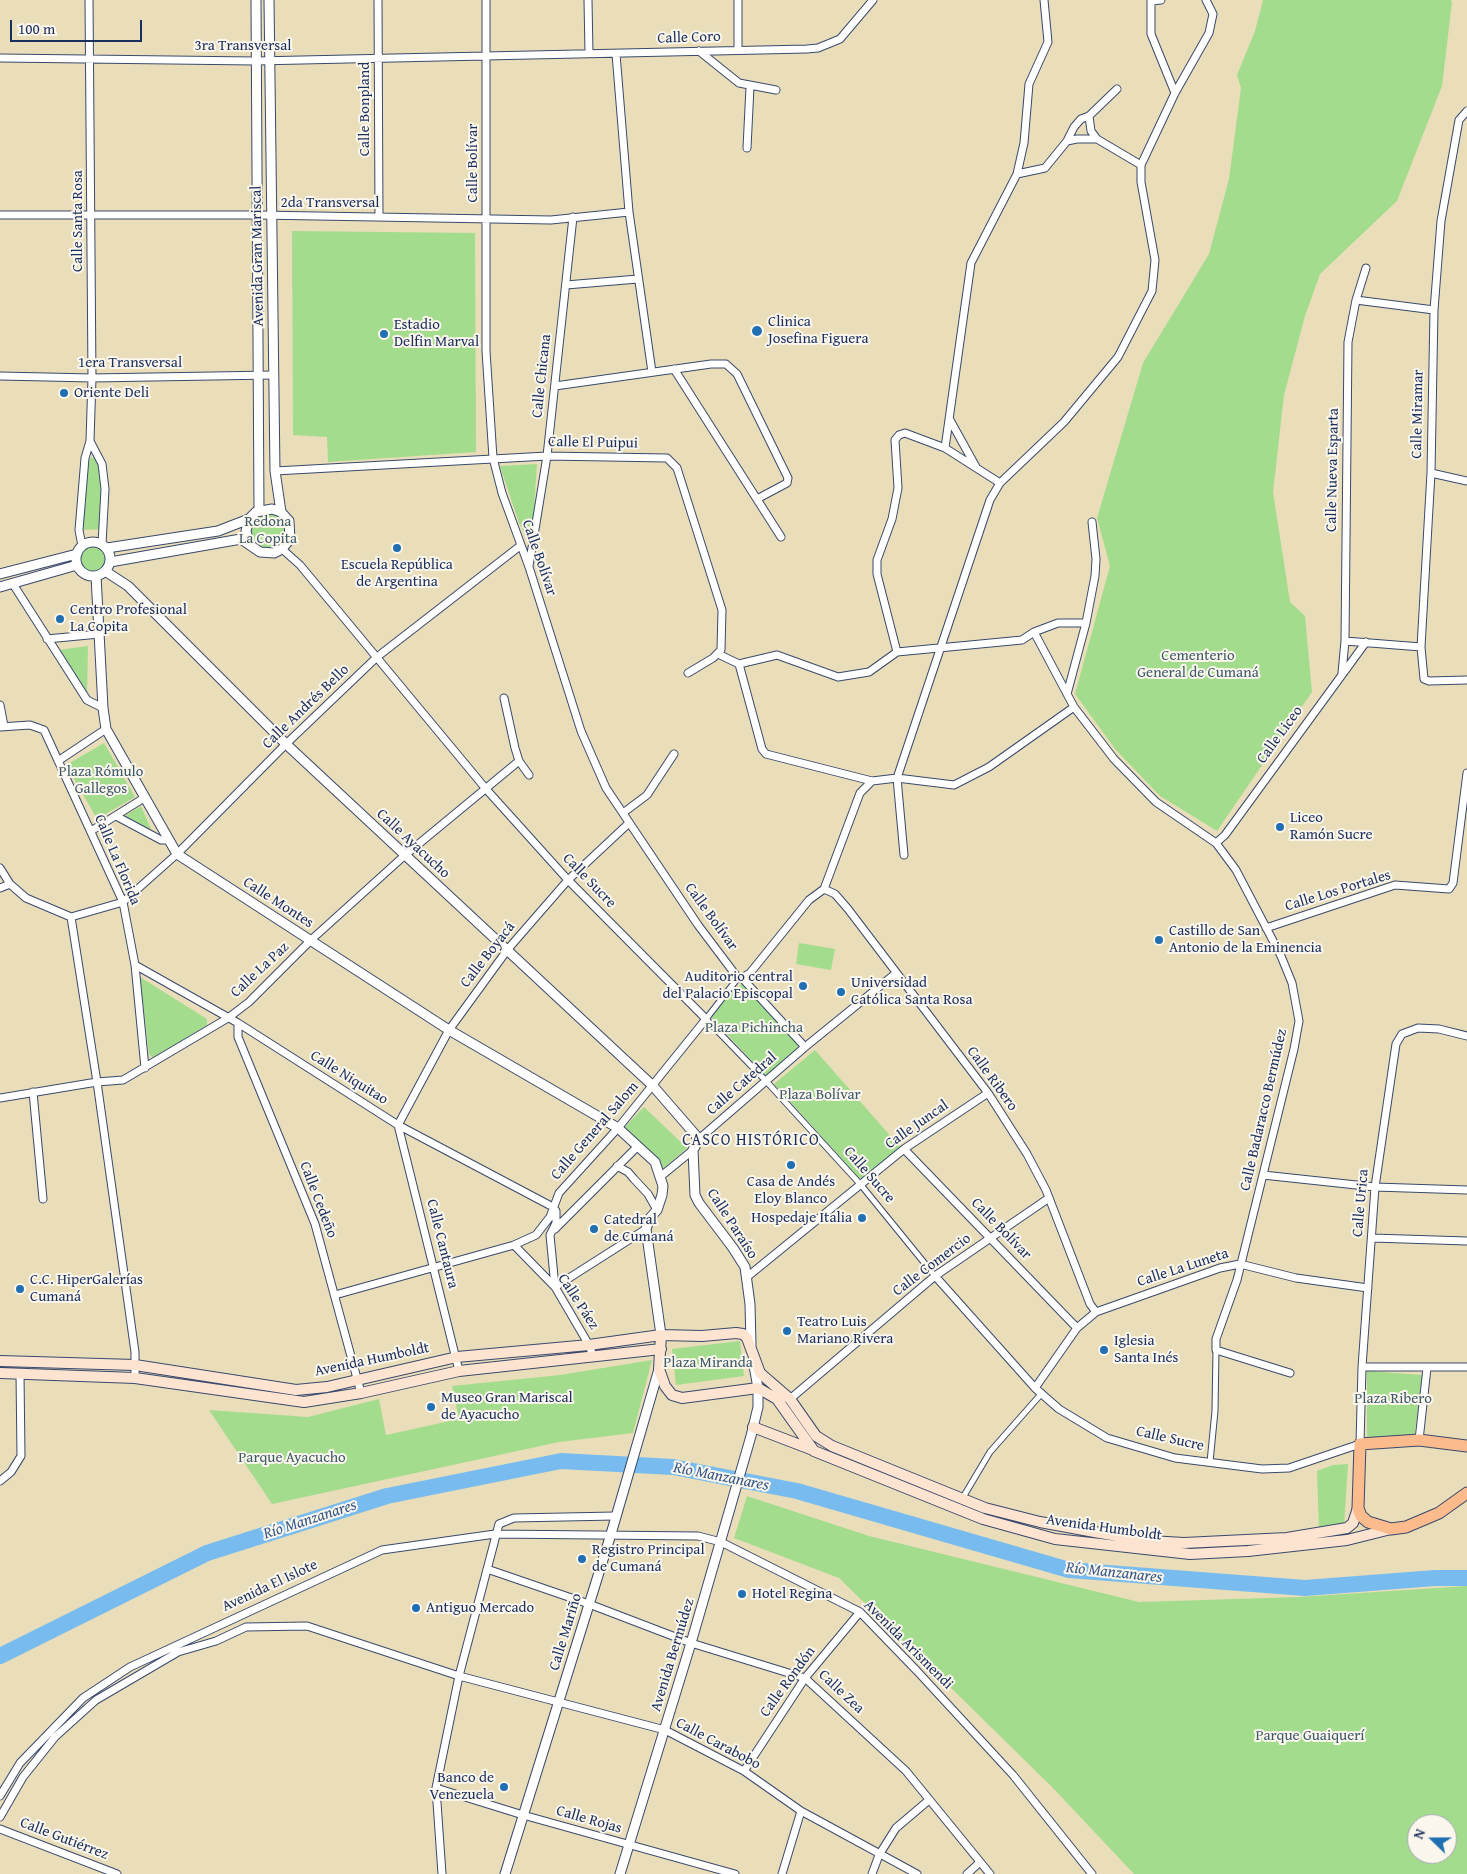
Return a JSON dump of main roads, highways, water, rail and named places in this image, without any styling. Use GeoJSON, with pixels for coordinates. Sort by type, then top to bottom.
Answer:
{"type":"FeatureCollection","features":[{"type":"Feature","properties":{"kind":"main road","name":"Avenida Humboldt"},"geometry":{"type":"LineString","coordinates":[[0,1361],[135,1365],[296,1390],[327,1387],[457,1357],[589,1345],[661,1335],[743,1334],[747,1338],[760,1373],[790,1398],[816,1436],[832,1446],[984,1508],[1040,1522],[1150,1541],[1184,1543],[1287,1538],[1347,1528],[1353,1523],[1358,1508]]}},
{"type":"Feature","properties":{"kind":"main road"},"geometry":{"type":"LineString","coordinates":[[661,1335],[659,1369],[665,1386],[672,1395],[682,1398],[758,1388],[778,1399],[814,1451]]}},
{"type":"Feature","properties":{"kind":"main road","name":"Avenida Humboldt"},"geometry":{"type":"LineString","coordinates":[[0,1373],[135,1378],[304,1402],[459,1371],[661,1349]]}},
{"type":"Feature","properties":{"kind":"main road"},"geometry":{"type":"LineString","coordinates":[[234,1381],[234,1392]]}},
{"type":"Feature","properties":{"kind":"main road","name":"Avenida Humboldt"},"geometry":{"type":"LineString","coordinates":[[752,1431],[814,1451],[983,1519],[1055,1539],[1190,1554],[1248,1551],[1346,1540],[1406,1527],[1439,1513],[1467,1493]]}},
{"type":"Feature","properties":{"kind":"main road"},"geometry":{"type":"LineString","coordinates":[[1391,1529],[1368,1522],[1361,1516],[1358,1508],[1360,1444],[1419,1440],[1467,1446]]}},
{"type":"Feature","properties":{"kind":"waterway","name":"Río Manzanares"},"geometry":{"type":"LineString","coordinates":[[0,1656],[207,1553],[387,1496],[561,1461],[673,1467],[797,1491],[1069,1570],[1305,1588],[1435,1578],[1467,1578]]}},
{"type":"Feature","properties":{"kind":"place","name":"Clinica Josefina Figuera"},"geometry":{"type":"Point","coordinates":[757,331]}},
{"type":"Feature","properties":{"kind":"place","name":"Estadio Delfin Marval"},"geometry":{"type":"Point","coordinates":[384,334]}},
{"type":"Feature","properties":{"kind":"place","name":"Oriente Deli"},"geometry":{"type":"Point","coordinates":[64,393]}},
{"type":"Feature","properties":{"kind":"place","name":"Escuela República de Argentina"},"geometry":{"type":"Point","coordinates":[397,548]}},
{"type":"Feature","properties":{"kind":"place","name":"Centro Profesional La Copita"},"geometry":{"type":"Point","coordinates":[60,619]}},
{"type":"Feature","properties":{"kind":"place","name":"Liceo Ramón Sucre"},"geometry":{"type":"Point","coordinates":[1280,827]}},
{"type":"Feature","properties":{"kind":"place","name":"Castillo de San Antonio de la Eminencia"},"geometry":{"type":"Point","coordinates":[1159,940]}},
{"type":"Feature","properties":{"kind":"place","name":"Auditorio central del Palacio Episcopal"},"geometry":{"type":"Point","coordinates":[803,986]}},
{"type":"Feature","properties":{"kind":"place","name":"Universidad Católica Santa Rosa"},"geometry":{"type":"Point","coordinates":[841,992]}},
{"type":"Feature","properties":{"kind":"place","name":"Casa de Andés Eloy Blanco"},"geometry":{"type":"Point","coordinates":[791,1165]}},
{"type":"Feature","properties":{"kind":"place","name":"Hospedaje Italia"},"geometry":{"type":"Point","coordinates":[862,1218]}},
{"type":"Feature","properties":{"kind":"place","name":"Catedral de Cumaná"},"geometry":{"type":"Point","coordinates":[594,1229]}},
{"type":"Feature","properties":{"kind":"place","name":"C.C. HiperGalerías Cumaná"},"geometry":{"type":"Point","coordinates":[20,1289]}},
{"type":"Feature","properties":{"kind":"place","name":"Teatro Luis Mariano Rivera"},"geometry":{"type":"Point","coordinates":[787,1331]}},
{"type":"Feature","properties":{"kind":"place","name":"Iglesia Santa Inés"},"geometry":{"type":"Point","coordinates":[1104,1350]}},
{"type":"Feature","properties":{"kind":"place","name":"Museo Gran Mariscal de Ayacucho"},"geometry":{"type":"Point","coordinates":[431,1407]}},
{"type":"Feature","properties":{"kind":"place","name":"Registro Principal de Cumaná"},"geometry":{"type":"Point","coordinates":[582,1559]}},
{"type":"Feature","properties":{"kind":"place","name":"Hotel Regina"},"geometry":{"type":"Point","coordinates":[742,1594]}},
{"type":"Feature","properties":{"kind":"place","name":"Antiguo Mercado"},"geometry":{"type":"Point","coordinates":[416,1608]}},
{"type":"Feature","properties":{"kind":"place","name":"Banco de Venezuela"},"geometry":{"type":"Point","coordinates":[504,1787]}},
{"type":"Feature","properties":{"kind":"district","name":"CASCO HISTÓRICO"},"geometry":{"type":"Point","coordinates":[751,1141]}},
{"type":"Feature","properties":{"kind":"park label","name":"Redona La Copita"},"geometry":{"type":"Point","coordinates":[268,530]}},
{"type":"Feature","properties":{"kind":"park label","name":"Cementerio General de Cumaná"},"geometry":{"type":"Point","coordinates":[1198,664]}},
{"type":"Feature","properties":{"kind":"park label","name":"Plaza Rómulo Gallegos"},"geometry":{"type":"Point","coordinates":[101,780]}},
{"type":"Feature","properties":{"kind":"park label","name":"Plaza Pichincha"},"geometry":{"type":"Point","coordinates":[754,1028]}},
{"type":"Feature","properties":{"kind":"park label","name":"Plaza Bolívar"},"geometry":{"type":"Point","coordinates":[820,1095]}},
{"type":"Feature","properties":{"kind":"park label","name":"Plaza Miranda"},"geometry":{"type":"Point","coordinates":[708,1363]}},
{"type":"Feature","properties":{"kind":"park label","name":"Plaza Ribero"},"geometry":{"type":"Point","coordinates":[1393,1399]}},
{"type":"Feature","properties":{"kind":"park label","name":"Parque Ayacucho"},"geometry":{"type":"Point","coordinates":[292,1458]}},
{"type":"Feature","properties":{"kind":"park label","name":"Parque Guaiquerí"},"geometry":{"type":"Point","coordinates":[1310,1736]}}]}
